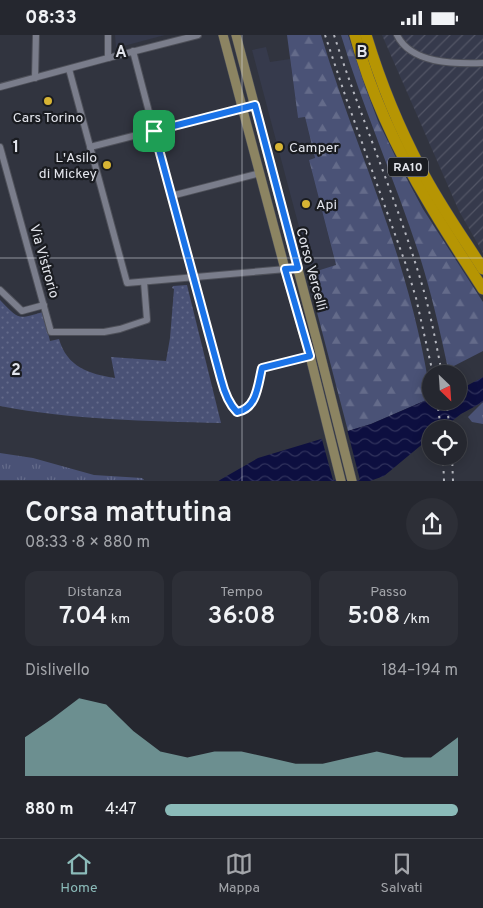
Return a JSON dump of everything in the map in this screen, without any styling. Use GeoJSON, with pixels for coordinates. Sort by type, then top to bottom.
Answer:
{"type":"FeatureCollection","features":[{"type":"Feature","properties":{"kind":"highway","name":"RA10"},"geometry":{"type":"LineString","coordinates":[[355,35],[373,89],[400,150],[430,206],[483,289]]}},
{"type":"Feature","properties":{"kind":"highway","name":"RA10"},"geometry":{"type":"LineString","coordinates":[[366,35],[383,84],[409,145],[439,201],[483,269]]}},
{"type":"Feature","properties":{"kind":"main road","name":"Corso Vercelli"},"geometry":{"type":"LineString","coordinates":[[223,35],[310,356],[341,481]]}},
{"type":"Feature","properties":{"kind":"main road","name":"Corso Vercelli"},"geometry":{"type":"LineString","coordinates":[[236,35],[352,481]]}},
{"type":"Feature","properties":{"kind":"street"},"geometry":{"type":"LineString","coordinates":[[35,78],[36,35]]}},
{"type":"Feature","properties":{"kind":"street"},"geometry":{"type":"LineString","coordinates":[[108,35],[108,58]]}},
{"type":"Feature","properties":{"kind":"street"},"geometry":{"type":"LineString","coordinates":[[0,87],[198,35]]}},
{"type":"Feature","properties":{"kind":"street"},"geometry":{"type":"LineString","coordinates":[[397,35],[399,40],[415,54],[444,63],[483,63]]}},
{"type":"Feature","properties":{"kind":"street"},"geometry":{"type":"LineString","coordinates":[[133,51],[221,379],[234,411],[241,411],[254,398],[262,368],[310,356]]}},
{"type":"Feature","properties":{"kind":"street"},"geometry":{"type":"LineString","coordinates":[[68,69],[127,283],[298,268]]}},
{"type":"Feature","properties":{"kind":"street"},"geometry":{"type":"LineString","coordinates":[[90,147],[255,105]]}},
{"type":"Feature","properties":{"kind":"street","name":"Via Vistrorio"},"geometry":{"type":"LineString","coordinates":[[0,147],[52,332],[104,332],[147,320],[144,282]]}},
{"type":"Feature","properties":{"kind":"street"},"geometry":{"type":"LineString","coordinates":[[171,196],[260,173]]}},
{"type":"Feature","properties":{"kind":"street"},"geometry":{"type":"LineString","coordinates":[[0,290],[22,311],[44,305]]}},
{"type":"Feature","properties":{"kind":"shaded area"},"geometry":{"type":"Polygon","coordinates":[[[115,35],[165,35],[116,48],[115,35]]]}},
{"type":"Feature","properties":{"kind":"shaded area"},"geometry":{"type":"Polygon","coordinates":[[[382,35],[483,35],[483,253],[459,211],[382,35]]]}},
{"type":"Feature","properties":{"kind":"shaded area"},"geometry":{"type":"Polygon","coordinates":[[[266,47],[270,62],[290,59],[298,118],[305,117],[315,159],[309,160],[336,266],[311,272],[252,50],[266,47]]]}},
{"type":"Feature","properties":{"kind":"green space"},"geometry":{"type":"Polygon","coordinates":[[[287,35],[321,35],[399,261],[418,329],[425,365],[422,365],[422,402],[371,424],[348,431],[307,274],[336,265],[309,160],[315,158],[305,117],[298,118],[287,35]]]}},
{"type":"Feature","properties":{"kind":"green space"},"geometry":{"type":"Polygon","coordinates":[[[341,35],[348,35],[378,121],[400,166],[423,209],[483,302],[483,351],[456,365],[447,365],[435,311],[419,254],[341,35]]]}},
{"type":"Feature","properties":{"kind":"green space"},"geometry":{"type":"Polygon","coordinates":[[[187,285],[221,423],[82,417],[0,406],[0,300],[18,316],[23,317],[43,312],[50,341],[59,339],[67,356],[73,363],[96,374],[115,378],[111,357],[166,361],[170,338],[174,289],[172,288],[173,286],[187,285]]]}},
{"type":"Feature","properties":{"kind":"green space"},"geometry":{"type":"Polygon","coordinates":[[[483,402],[483,424],[472,422],[468,417],[483,402]]]}},
{"type":"Feature","properties":{"kind":"green space"},"geometry":{"type":"Polygon","coordinates":[[[0,453],[33,458],[94,475],[142,478],[144,480],[0,480],[0,453]]]}},
{"type":"Feature","properties":{"kind":"water"},"geometry":{"type":"Polygon","coordinates":[[[483,377],[483,402],[453,420],[422,420],[422,444],[384,476],[370,481],[218,481],[258,458],[371,424],[422,402],[422,410],[468,410],[468,385],[483,377]]]}},
{"type":"Feature","properties":{"kind":"pier"},"geometry":{"type":"Polygon","coordinates":[[[347,429],[360,480],[333,480],[321,436],[347,429]]]}},
{"type":"Feature","properties":{"kind":"railway"},"geometry":{"type":"LineString","coordinates":[[325,35],[406,265],[416,298],[431,365]]}},
{"type":"Feature","properties":{"kind":"railway"},"geometry":{"type":"LineString","coordinates":[[334,35],[415,262],[428,305],[440,365]]}},
{"type":"Feature","properties":{"kind":"railway"},"geometry":{"type":"LineString","coordinates":[[438,410],[440,420]]}},
{"type":"Feature","properties":{"kind":"railway"},"geometry":{"type":"LineString","coordinates":[[447,410],[449,420]]}},
{"type":"Feature","properties":{"kind":"railway"},"geometry":{"type":"LineString","coordinates":[[443,465],[444,481]]}},
{"type":"Feature","properties":{"kind":"railway"},"geometry":{"type":"LineString","coordinates":[[452,465],[453,481]]}},
{"type":"Feature","properties":{"kind":"place","name":"Cars Torino"},"geometry":{"type":"Point","coordinates":[48,101]}},
{"type":"Feature","properties":{"kind":"place","name":"Camper"},"geometry":{"type":"Point","coordinates":[279,147]}},
{"type":"Feature","properties":{"kind":"place","name":"L'Asilo di Mickey"},"geometry":{"type":"Point","coordinates":[107,165]}},
{"type":"Feature","properties":{"kind":"place","name":"Api"},"geometry":{"type":"Point","coordinates":[306,204]}},
{"type":"Feature","properties":{"kind":"route"},"geometry":{"type":"LineString","coordinates":[[255,105],[298,268],[285,269],[310,356],[262,368],[254,398],[241,411],[234,411],[225,392],[154,131],[255,105]]}}]}
